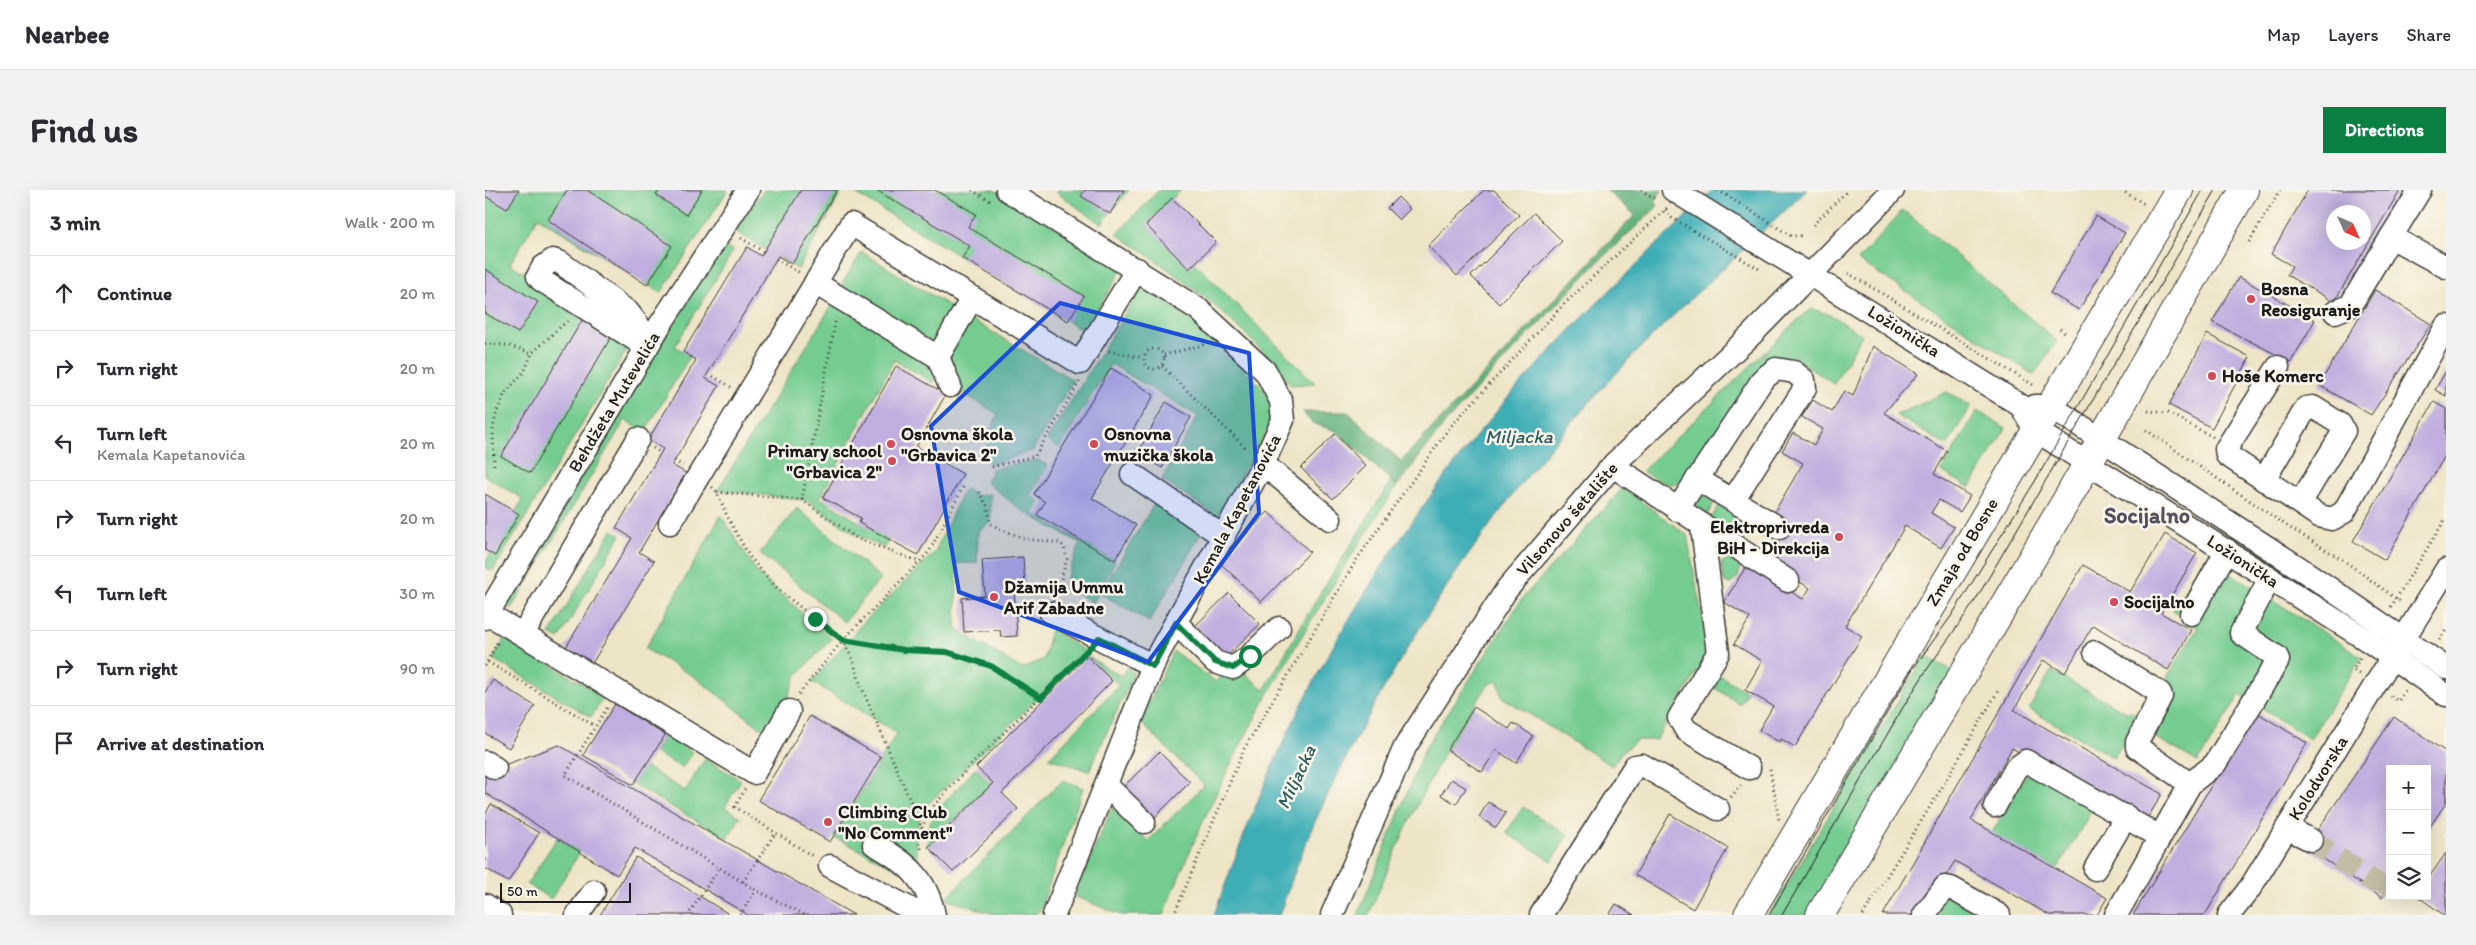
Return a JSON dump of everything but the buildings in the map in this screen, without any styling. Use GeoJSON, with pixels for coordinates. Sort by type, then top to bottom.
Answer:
{"type":"FeatureCollection","features":[{"type":"Feature","properties":{"kind":"main road","name":"Zmaja od Bosne"},"geometry":{"type":"LineString","coordinates":[[1748,915],[2035,430],[2046,398],[2179,190]]}},
{"type":"Feature","properties":{"kind":"main road"},"geometry":{"type":"LineString","coordinates":[[1820,915],[2089,463],[2244,190]]}},
{"type":"Feature","properties":{"kind":"street","name":"Behdžeta Mutevelića"},"geometry":{"type":"LineString","coordinates":[[486,616],[494,583],[642,344],[748,190]]}},
{"type":"Feature","properties":{"kind":"street","name":"Kemala Kapetanovića"},"geometry":{"type":"LineString","coordinates":[[1007,190],[1032,196],[1198,309],[1266,372],[1281,401],[1283,420],[1263,464],[1153,666],[1054,915]]}},
{"type":"Feature","properties":{"kind":"street","name":"Vilsonovo šetalište"},"geometry":{"type":"LineString","coordinates":[[1332,915],[1405,747],[1507,589],[1615,463],[1751,335],[1893,190]]}},
{"type":"Feature","properties":{"kind":"street"},"geometry":{"type":"LineString","coordinates":[[2335,312],[2350,306],[2420,190]]}},
{"type":"Feature","properties":{"kind":"street","name":"Ložionička"},"geometry":{"type":"LineString","coordinates":[[1674,201],[1766,261],[1810,275],[2021,406],[2035,430],[2270,578],[2398,648],[2446,668]]}},
{"type":"Feature","properties":{"kind":"street"},"geometry":{"type":"LineString","coordinates":[[670,523],[851,224],[972,298],[1085,355],[1137,269]]}},
{"type":"Feature","properties":{"kind":"street"},"geometry":{"type":"LineString","coordinates":[[2391,237],[2446,267]]}},
{"type":"Feature","properties":{"kind":"street"},"geometry":{"type":"LineString","coordinates":[[553,260],[561,263],[628,312],[639,326],[642,344],[539,278],[539,273],[548,262],[553,260]]}},
{"type":"Feature","properties":{"kind":"street"},"geometry":{"type":"LineString","coordinates":[[815,283],[938,357],[949,386]]}},
{"type":"Feature","properties":{"kind":"street"},"geometry":{"type":"LineString","coordinates":[[938,357],[972,298]]}},
{"type":"Feature","properties":{"kind":"street"},"geometry":{"type":"LineString","coordinates":[[2279,367],[2226,450],[2227,455],[2325,519],[2332,519],[2344,512],[2446,326]]}},
{"type":"Feature","properties":{"kind":"street"},"geometry":{"type":"LineString","coordinates":[[1677,510],[1763,379],[1776,369],[1801,376],[1805,380],[1805,388],[1733,500]]}},
{"type":"Feature","properties":{"kind":"street","name":"Ložionička"},"geometry":{"type":"LineString","coordinates":[[2046,398],[2398,648],[2446,695]]}},
{"type":"Feature","properties":{"kind":"street"},"geometry":{"type":"LineString","coordinates":[[2021,406],[2046,398]]}},
{"type":"Feature","properties":{"kind":"street"},"geometry":{"type":"LineString","coordinates":[[2264,480],[2307,408],[2313,407],[2340,424],[2344,431],[2300,503]]}},
{"type":"Feature","properties":{"kind":"street"},"geometry":{"type":"LineString","coordinates":[[515,630],[638,438]]}},
{"type":"Feature","properties":{"kind":"street"},"geometry":{"type":"LineString","coordinates":[[1615,463],[1619,470],[1677,510],[1788,581]]}},
{"type":"Feature","properties":{"kind":"street"},"geometry":{"type":"LineString","coordinates":[[1263,464],[1330,519]]}},
{"type":"Feature","properties":{"kind":"street"},"geometry":{"type":"LineString","coordinates":[[1132,474],[1224,537]]}},
{"type":"Feature","properties":{"kind":"street"},"geometry":{"type":"LineString","coordinates":[[1697,479],[1779,528]]}},
{"type":"Feature","properties":{"kind":"street"},"geometry":{"type":"LineString","coordinates":[[1702,527],[1718,653],[1679,718],[1686,730],[1749,768]]}},
{"type":"Feature","properties":{"kind":"street"},"geometry":{"type":"LineString","coordinates":[[2191,614],[2227,550]]}},
{"type":"Feature","properties":{"kind":"street","name":"Kolodvorska"},"geometry":{"type":"LineString","coordinates":[[2229,915],[2249,888],[2287,828],[2446,570]]}},
{"type":"Feature","properties":{"kind":"street"},"geometry":{"type":"LineString","coordinates":[[2116,915],[2190,784],[2215,764],[2278,660],[2277,657],[2241,633],[2270,578]]}},
{"type":"Feature","properties":{"kind":"street"},"geometry":{"type":"LineString","coordinates":[[1051,613],[1153,666]]}},
{"type":"Feature","properties":{"kind":"street"},"geometry":{"type":"LineString","coordinates":[[486,616],[515,630],[618,690],[754,774],[789,711]]}},
{"type":"Feature","properties":{"kind":"street"},"geometry":{"type":"LineString","coordinates":[[1176,623],[1215,662],[1233,668],[1250,656],[1279,628]]}},
{"type":"Feature","properties":{"kind":"street"},"geometry":{"type":"LineString","coordinates":[[2095,652],[2160,693],[2161,696],[2145,726],[2137,747],[2190,784]]}},
{"type":"Feature","properties":{"kind":"street"},"geometry":{"type":"LineString","coordinates":[[1995,806],[2016,768],[2026,761],[2160,837]]}},
{"type":"Feature","properties":{"kind":"street"},"geometry":{"type":"LineString","coordinates":[[1541,915],[1635,766],[1641,766],[1718,809]]}},
{"type":"Feature","properties":{"kind":"street"},"geometry":{"type":"LineString","coordinates":[[1106,785],[1144,822]]}},
{"type":"Feature","properties":{"kind":"street"},"geometry":{"type":"LineString","coordinates":[[2095,869],[2126,816]]}},
{"type":"Feature","properties":{"kind":"street"},"geometry":{"type":"LineString","coordinates":[[2287,828],[2311,840]]}},
{"type":"Feature","properties":{"kind":"street"},"geometry":{"type":"LineString","coordinates":[[873,844],[915,873],[923,884],[934,915]]}},
{"type":"Feature","properties":{"kind":"street"},"geometry":{"type":"LineString","coordinates":[[822,862],[922,915]]}},
{"type":"Feature","properties":{"kind":"street"},"geometry":{"type":"LineString","coordinates":[[1924,915],[1945,887],[1951,888],[1999,915]]}},
{"type":"Feature","properties":{"kind":"street"},"geometry":{"type":"LineString","coordinates":[[577,915],[594,891]]}},
{"type":"Feature","properties":{"kind":"street"},"geometry":{"type":"LineString","coordinates":[[485,905],[500,915]]}},
{"type":"Feature","properties":{"kind":"path"},"geometry":{"type":"LineString","coordinates":[[1718,190],[1791,236],[1803,236]]}},
{"type":"Feature","properties":{"kind":"path"},"geometry":{"type":"LineString","coordinates":[[1813,225],[1848,190]]}},
{"type":"Feature","properties":{"kind":"path"},"geometry":{"type":"LineString","coordinates":[[2121,190],[2163,215]]}},
{"type":"Feature","properties":{"kind":"path"},"geometry":{"type":"LineString","coordinates":[[2249,242],[2279,190]]}},
{"type":"Feature","properties":{"kind":"path"},"geometry":{"type":"LineString","coordinates":[[1674,201],[1672,218],[1766,261]]}},
{"type":"Feature","properties":{"kind":"path"},"geometry":{"type":"LineString","coordinates":[[1174,915],[1243,749],[1357,559],[1449,428],[1564,304],[1674,201]]}},
{"type":"Feature","properties":{"kind":"path"},"geometry":{"type":"LineString","coordinates":[[722,227],[763,252]]}},
{"type":"Feature","properties":{"kind":"path"},"geometry":{"type":"LineString","coordinates":[[776,259],[815,283]]}},
{"type":"Feature","properties":{"kind":"path"},"geometry":{"type":"LineString","coordinates":[[1853,276],[2046,398]]}},
{"type":"Feature","properties":{"kind":"path"},"geometry":{"type":"LineString","coordinates":[[802,500],[840,298]]}},
{"type":"Feature","properties":{"kind":"path"},"geometry":{"type":"LineString","coordinates":[[494,465],[493,428],[497,411],[505,393],[524,372],[532,353],[566,324],[579,304]]}},
{"type":"Feature","properties":{"kind":"path"},"geometry":{"type":"LineString","coordinates":[[1164,355],[1230,338]]}},
{"type":"Feature","properties":{"kind":"path"},"geometry":{"type":"LineString","coordinates":[[485,344],[507,346],[532,353]]}},
{"type":"Feature","properties":{"kind":"path"},"geometry":{"type":"LineString","coordinates":[[992,467],[1035,456],[1085,372],[1085,355],[1143,358],[1153,349],[1158,350],[1164,355],[1165,360],[1162,366],[1155,371],[1146,366],[1143,358]]}},
{"type":"Feature","properties":{"kind":"path"},"geometry":{"type":"LineString","coordinates":[[1162,366],[1263,464]]}},
{"type":"Feature","properties":{"kind":"path"},"geometry":{"type":"LineString","coordinates":[[2148,411],[2168,413],[2211,436],[2226,450]]}},
{"type":"Feature","properties":{"kind":"path"},"geometry":{"type":"LineString","coordinates":[[2146,430],[2287,526],[2346,562],[2419,615]]}},
{"type":"Feature","properties":{"kind":"path"},"geometry":{"type":"LineString","coordinates":[[699,476],[717,492],[727,516],[749,556],[766,576],[787,597],[843,640],[904,650],[947,652],[991,666],[1041,698]]}},
{"type":"Feature","properties":{"kind":"path"},"geometry":{"type":"LineString","coordinates":[[789,711],[802,688],[843,640],[929,552],[963,487]]}},
{"type":"Feature","properties":{"kind":"path"},"geometry":{"type":"LineString","coordinates":[[717,492],[802,500],[858,539],[920,562]]}},
{"type":"Feature","properties":{"kind":"path"},"geometry":{"type":"LineString","coordinates":[[979,492],[988,507],[990,523],[1026,539],[1060,543],[1064,547],[1067,559],[1051,613]]}},
{"type":"Feature","properties":{"kind":"path"},"geometry":{"type":"LineString","coordinates":[[485,666],[515,630]]}},
{"type":"Feature","properties":{"kind":"path"},"geometry":{"type":"LineString","coordinates":[[923,884],[925,867],[919,841],[922,828],[930,810],[969,767],[1041,698],[1099,638]]}},
{"type":"Feature","properties":{"kind":"path"},"geometry":{"type":"LineString","coordinates":[[843,640],[922,828]]}},
{"type":"Feature","properties":{"kind":"path"},"geometry":{"type":"LineString","coordinates":[[487,662],[595,726]]}},
{"type":"Feature","properties":{"kind":"path"},"geometry":{"type":"LineString","coordinates":[[618,690],[565,775],[756,890],[805,915]]}},
{"type":"Feature","properties":{"kind":"path"},"geometry":{"type":"LineString","coordinates":[[1863,915],[1941,789],[1998,691]]}},
{"type":"Feature","properties":{"kind":"path"},"geometry":{"type":"LineString","coordinates":[[1718,809],[1743,783],[1749,768],[1759,763],[1769,766],[1782,837],[1791,842]]}},
{"type":"Feature","properties":{"kind":"path"},"geometry":{"type":"LineString","coordinates":[[735,808],[822,862]]}},
{"type":"Feature","properties":{"kind":"path"},"geometry":{"type":"LineString","coordinates":[[743,882],[776,832]]}},
{"type":"Feature","properties":{"kind":"path"},"geometry":{"type":"LineString","coordinates":[[690,912],[719,868]]}},
{"type":"Feature","properties":{"kind":"path"},"geometry":{"type":"LineString","coordinates":[[740,915],[756,890]]}},
{"type":"Feature","properties":{"kind":"highlighted area"},"geometry":{"type":"Polygon","coordinates":[[[1060,303],[1249,353],[1259,513],[1148,662],[959,592],[931,426],[1060,303]]]}},
{"type":"Feature","properties":{"kind":"green space"},"geometry":{"type":"Polygon","coordinates":[[[485,190],[728,190],[661,293],[538,217],[510,264],[634,338],[493,571],[485,568],[485,563],[523,499],[485,476],[485,190]]]}},
{"type":"Feature","properties":{"kind":"green space"},"geometry":{"type":"Polygon","coordinates":[[[764,190],[843,190],[798,269],[735,231],[764,190]]]}},
{"type":"Feature","properties":{"kind":"green space"},"geometry":{"type":"Polygon","coordinates":[[[850,190],[994,190],[1123,268],[1084,331],[850,190]]]}},
{"type":"Feature","properties":{"kind":"green space"},"geometry":{"type":"Polygon","coordinates":[[[1058,190],[1129,190],[1101,224],[1056,192],[1058,190]]]}},
{"type":"Feature","properties":{"kind":"green space"},"geometry":{"type":"Polygon","coordinates":[[[1159,190],[1181,190],[1146,225],[1189,268],[1195,263],[1315,383],[1291,385],[1253,341],[1232,321],[1188,284],[1117,234],[1159,190]]]}},
{"type":"Feature","properties":{"kind":"green space"},"geometry":{"type":"Polygon","coordinates":[[[1606,190],[1662,190],[1655,201],[1658,206],[1597,263],[1446,422],[1397,486],[1336,431],[1312,423],[1303,412],[1348,412],[1401,461],[1635,215],[1606,190]]]}},
{"type":"Feature","properties":{"kind":"green space"},"geometry":{"type":"Polygon","coordinates":[[[1903,210],[2057,341],[2034,375],[1858,260],[1903,210]]]}},
{"type":"Feature","properties":{"kind":"green space"},"geometry":{"type":"Polygon","coordinates":[[[722,243],[733,251],[675,346],[690,356],[645,432],[625,420],[511,609],[503,604],[722,243]]]}},
{"type":"Feature","properties":{"kind":"green space"},"geometry":{"type":"Polygon","coordinates":[[[862,252],[959,312],[936,352],[837,292],[862,252]]]}},
{"type":"Feature","properties":{"kind":"green space"},"geometry":{"type":"Polygon","coordinates":[[[1143,285],[1207,332],[1267,392],[1269,397],[1271,410],[1268,429],[1217,516],[1162,480],[1198,416],[1111,364],[1059,448],[1047,440],[1143,285]]]}},
{"type":"Feature","properties":{"kind":"green space"},"geometry":{"type":"Polygon","coordinates":[[[833,303],[919,352],[938,374],[934,383],[894,360],[820,498],[889,540],[884,548],[855,534],[806,500],[718,490],[833,303]]]}},
{"type":"Feature","properties":{"kind":"green space"},"geometry":{"type":"Polygon","coordinates":[[[1812,309],[1831,315],[1862,335],[1834,384],[1797,361],[1788,358],[1772,360],[1682,481],[1671,484],[1666,483],[1642,471],[1803,315],[1812,309]]]}},
{"type":"Feature","properties":{"kind":"green space"},"geometry":{"type":"Polygon","coordinates":[[[967,317],[1073,380],[1033,450],[990,465],[987,460],[986,448],[998,414],[961,392],[950,361],[949,348],[967,317]]]}},
{"type":"Feature","properties":{"kind":"green space"},"geometry":{"type":"Polygon","coordinates":[[[1947,392],[1971,406],[1947,446],[1896,415],[1947,392]]]}},
{"type":"Feature","properties":{"kind":"green space"},"geometry":{"type":"Polygon","coordinates":[[[1977,411],[2006,428],[1970,488],[1941,471],[1977,411]]]}},
{"type":"Feature","properties":{"kind":"green space"},"geometry":{"type":"Polygon","coordinates":[[[1038,460],[1048,466],[1030,495],[1040,502],[1033,514],[1115,561],[1093,603],[1064,585],[1080,543],[1024,512],[986,482],[993,469],[1038,460]]]}},
{"type":"Feature","properties":{"kind":"green space"},"geometry":{"type":"Polygon","coordinates":[[[1391,481],[1397,486],[1299,641],[1239,748],[1187,858],[1164,915],[1121,915],[1074,896],[1112,808],[1148,841],[1204,785],[1140,722],[1173,651],[1216,682],[1234,663],[1264,690],[1316,600],[1391,481]]]}},
{"type":"Feature","properties":{"kind":"green space"},"geometry":{"type":"Polygon","coordinates":[[[1623,488],[1687,535],[1709,653],[1656,740],[1637,740],[1622,752],[1612,766],[1502,697],[1498,681],[1489,684],[1453,738],[1437,767],[1394,855],[1369,915],[1358,915],[1425,748],[1522,599],[1623,488]]]}},
{"type":"Feature","properties":{"kind":"green space"},"geometry":{"type":"Polygon","coordinates":[[[964,489],[979,496],[990,494],[991,521],[978,531],[977,563],[957,563],[956,629],[1022,669],[1044,659],[1051,629],[1086,652],[928,804],[918,825],[915,843],[925,883],[834,837],[897,733],[812,682],[861,625],[935,552],[964,489]]]}},
{"type":"Feature","properties":{"kind":"green space"},"geometry":{"type":"Polygon","coordinates":[[[1161,493],[1208,522],[1149,622],[1100,593],[1161,493]]]}},
{"type":"Feature","properties":{"kind":"green space"},"geometry":{"type":"Polygon","coordinates":[[[1704,495],[1715,501],[1706,517],[1695,506],[1699,496],[1704,495]]]}},
{"type":"Feature","properties":{"kind":"green space"},"geometry":{"type":"Polygon","coordinates":[[[1720,504],[1753,524],[1743,540],[1710,520],[1720,504]]]}},
{"type":"Feature","properties":{"kind":"green space"},"geometry":{"type":"Polygon","coordinates":[[[797,508],[881,578],[844,622],[760,553],[797,508]]]}},
{"type":"Feature","properties":{"kind":"green space"},"geometry":{"type":"Polygon","coordinates":[[[721,515],[758,574],[832,639],[796,676],[782,713],[770,735],[693,676],[645,649],[721,515]]]}},
{"type":"Feature","properties":{"kind":"green space"},"geometry":{"type":"Polygon","coordinates":[[[612,530],[621,535],[559,639],[550,634],[612,530]]]}},
{"type":"Feature","properties":{"kind":"green space"},"geometry":{"type":"Polygon","coordinates":[[[2205,557],[2362,657],[2310,739],[2240,695],[2198,762],[2134,725],[2114,758],[2029,709],[2051,671],[2126,712],[2144,713],[2198,628],[2173,610],[2205,557]]]}},
{"type":"Feature","properties":{"kind":"green space"},"geometry":{"type":"Polygon","coordinates":[[[1729,558],[1738,561],[1741,565],[1738,577],[1731,584],[1724,582],[1721,563],[1729,558]]]}},
{"type":"Feature","properties":{"kind":"green space"},"geometry":{"type":"Polygon","coordinates":[[[506,637],[604,697],[591,717],[493,659],[506,637]]]}},
{"type":"Feature","properties":{"kind":"green space"},"geometry":{"type":"Polygon","coordinates":[[[1087,656],[1121,676],[1127,667],[1134,674],[1089,771],[1049,758],[1119,685],[1087,656]]]}},
{"type":"Feature","properties":{"kind":"green space"},"geometry":{"type":"Polygon","coordinates":[[[1925,656],[1955,672],[1811,915],[1769,915],[1925,656]]]}},
{"type":"Feature","properties":{"kind":"green space"},"geometry":{"type":"Polygon","coordinates":[[[1716,673],[1747,692],[1740,704],[1708,684],[1716,673]]]}},
{"type":"Feature","properties":{"kind":"green space"},"geometry":{"type":"Polygon","coordinates":[[[665,735],[692,752],[682,768],[654,752],[665,735]]]}},
{"type":"Feature","properties":{"kind":"green space"},"geometry":{"type":"Polygon","coordinates":[[[705,759],[741,780],[725,807],[741,817],[727,838],[633,785],[644,766],[685,791],[705,759]]]}},
{"type":"Feature","properties":{"kind":"green space"},"geometry":{"type":"Polygon","coordinates":[[[976,768],[991,784],[928,846],[930,823],[938,809],[976,768]]]}},
{"type":"Feature","properties":{"kind":"green space"},"geometry":{"type":"Polygon","coordinates":[[[2029,770],[2094,807],[2052,878],[1987,841],[2029,770]]]}},
{"type":"Feature","properties":{"kind":"green space"},"geometry":{"type":"Polygon","coordinates":[[[1063,780],[1083,788],[1040,910],[1035,915],[998,915],[945,899],[1063,780]]]}},
{"type":"Feature","properties":{"kind":"green space"},"geometry":{"type":"Polygon","coordinates":[[[1523,807],[1568,835],[1552,861],[1506,833],[1523,807]]]}},
{"type":"Feature","properties":{"kind":"green space"},"geometry":{"type":"Polygon","coordinates":[[[557,838],[580,852],[551,899],[527,884],[557,838]]]}},
{"type":"Feature","properties":{"kind":"green space"},"geometry":{"type":"Polygon","coordinates":[[[1943,893],[1981,915],[1930,915],[1943,893]]]}},
{"type":"Feature","properties":{"kind":"water","name":"Miljacka"},"geometry":{"type":"Polygon","coordinates":[[[1713,190],[1807,190],[1632,357],[1585,408],[1497,515],[1419,630],[1383,690],[1313,825],[1279,915],[1214,915],[1260,796],[1299,709],[1332,648],[1372,581],[1416,516],[1486,424],[1539,363],[1596,304],[1713,190]]]}},
{"type":"Feature","properties":{"kind":"tunnel"},"geometry":{"type":"LineString","coordinates":[[2311,840],[2379,885],[2374,893]]}},
{"type":"Feature","properties":{"kind":"tram line"},"geometry":{"type":"LineString","coordinates":[[1769,915],[1912,670],[1952,615],[2037,478],[2203,190]]}},
{"type":"Feature","properties":{"kind":"tram line"},"geometry":{"type":"LineString","coordinates":[[1782,915],[1902,709],[1975,601],[2216,190]]}},
{"type":"Feature","properties":{"kind":"place","name":"Bosna Reosiguranje"},"geometry":{"type":"Point","coordinates":[2251,299]}},
{"type":"Feature","properties":{"kind":"place","name":"Hoše Komerc"},"geometry":{"type":"Point","coordinates":[2212,376]}},
{"type":"Feature","properties":{"kind":"place","name":"Osnovna škola \"Grbavica 2\""},"geometry":{"type":"Point","coordinates":[891,444]}},
{"type":"Feature","properties":{"kind":"place","name":"Osnovna muzička škola"},"geometry":{"type":"Point","coordinates":[1094,444]}},
{"type":"Feature","properties":{"kind":"place","name":"Primary school \"Grbavica 2\""},"geometry":{"type":"Point","coordinates":[892,461]}},
{"type":"Feature","properties":{"kind":"place","name":"Elektroprivreda BiH - Direkcija"},"geometry":{"type":"Point","coordinates":[1839,537]}},
{"type":"Feature","properties":{"kind":"place","name":"Džamija Ummu Arif Zabadne"},"geometry":{"type":"Point","coordinates":[994,597]}},
{"type":"Feature","properties":{"kind":"place","name":"Socijalno"},"geometry":{"type":"Point","coordinates":[2114,602]}},
{"type":"Feature","properties":{"kind":"place","name":"Climbing Club \"No Comment\""},"geometry":{"type":"Point","coordinates":[828,822]}},
{"type":"Feature","properties":{"kind":"district","name":"Socijalno"},"geometry":{"type":"Point","coordinates":[2147,515]}},
{"type":"Feature","properties":{"kind":"route"},"geometry":{"type":"LineString","coordinates":[[815,619],[843,640],[904,650],[947,652],[991,666],[1041,698],[1099,638],[1153,666],[1176,623],[1215,662],[1221,665],[1233,668],[1250,656]]}}]}
